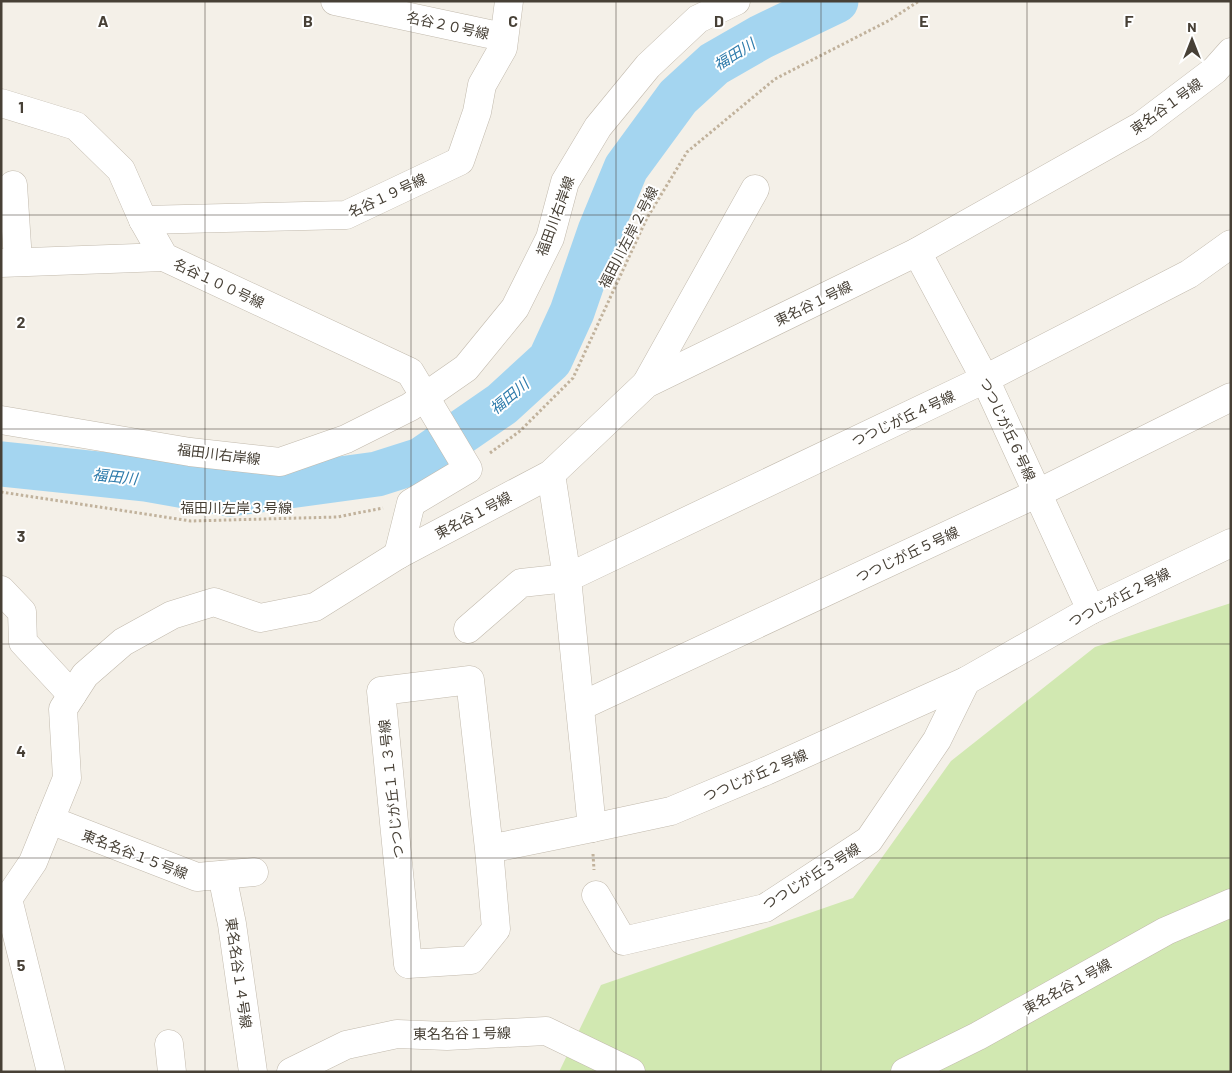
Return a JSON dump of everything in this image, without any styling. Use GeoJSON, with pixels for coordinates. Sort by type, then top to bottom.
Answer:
{"type":"FeatureCollection","features":[{"type":"Feature","properties":{"kind":"street","name":"名谷２０号線"},"geometry":{"type":"LineString","coordinates":[[335,1],[503,37]]}},
{"type":"Feature","properties":{"kind":"street","name":"名谷１９号線"},"geometry":{"type":"LineString","coordinates":[[143,220],[346,215],[460,161],[477,112],[482,85],[503,48],[509,1]]}},
{"type":"Feature","properties":{"kind":"street","name":"福田川右岸線"},"geometry":{"type":"LineString","coordinates":[[1,420],[190,452],[280,462],[346,439],[410,407],[466,368],[515,308],[550,238],[565,182],[598,127],[648,66],[698,19],[736,1]]}},
{"type":"Feature","properties":{"kind":"street","name":"東名谷１号線"},"geometry":{"type":"LineString","coordinates":[[5,899],[33,862],[67,778],[64,709],[86,675],[123,642],[172,615],[214,602],[260,618],[315,607],[398,555],[551,474],[646,384],[917,252],[1141,126],[1215,70],[1231,52]]}},
{"type":"Feature","properties":{"kind":"street","name":"名谷１００号線"},"geometry":{"type":"LineString","coordinates":[[1,103],[76,126],[121,170],[143,220],[164,257],[410,372],[424,396]]}},
{"type":"Feature","properties":{"kind":"street"},"geometry":{"type":"LineString","coordinates":[[13,185],[10,262],[164,257]]}},
{"type":"Feature","properties":{"kind":"street"},"geometry":{"type":"LineString","coordinates":[[646,384],[754,189]]}},
{"type":"Feature","properties":{"kind":"street","name":"つつじが丘４号線"},"geometry":{"type":"LineString","coordinates":[[468,629],[521,583],[567,578],[985,379],[1189,274],[1231,244]]}},
{"type":"Feature","properties":{"kind":"street","name":"つつじが丘６号線"},"geometry":{"type":"LineString","coordinates":[[917,252],[985,379],[1091,610]]}},
{"type":"Feature","properties":{"kind":"street"},"geometry":{"type":"LineString","coordinates":[[398,555],[411,503],[468,470],[424,396]]}},
{"type":"Feature","properties":{"kind":"street","name":"つつじが丘５号線"},"geometry":{"type":"LineString","coordinates":[[581,706],[1038,493],[1231,397]]}},
{"type":"Feature","properties":{"kind":"street"},"geometry":{"type":"LineString","coordinates":[[488,849],[592,828],[567,578],[551,474]]}},
{"type":"Feature","properties":{"kind":"street","name":"つつじが丘２号線"},"geometry":{"type":"LineString","coordinates":[[592,828],[671,811],[766,771],[966,681],[1091,610],[1231,543]]}},
{"type":"Feature","properties":{"kind":"street"},"geometry":{"type":"LineString","coordinates":[[1,590],[22,612],[23,642],[72,695]]}},
{"type":"Feature","properties":{"kind":"street","name":"つつじが丘１１３号線"},"geometry":{"type":"LineString","coordinates":[[470,680],[488,849],[496,929],[471,960],[408,964],[381,691],[470,680]]}},
{"type":"Feature","properties":{"kind":"street","name":"つつじが丘３号線"},"geometry":{"type":"LineString","coordinates":[[596,895],[623,942],[765,908],[869,840],[937,740],[966,681]]}},
{"type":"Feature","properties":{"kind":"street","name":"東名名谷１５号線"},"geometry":{"type":"LineString","coordinates":[[50,820],[197,877],[254,872]]}},
{"type":"Feature","properties":{"kind":"street","name":"東名名谷１４号線"},"geometry":{"type":"LineString","coordinates":[[222,875],[232,924],[253,1072]]}},
{"type":"Feature","properties":{"kind":"street"},"geometry":{"type":"LineString","coordinates":[[5,899],[51,1072]]}},
{"type":"Feature","properties":{"kind":"street","name":"東名名谷１号線"},"geometry":{"type":"LineString","coordinates":[[905,1072],[978,1036],[1166,932],[1231,903]]}},
{"type":"Feature","properties":{"kind":"street","name":"東名名谷１号線"},"geometry":{"type":"LineString","coordinates":[[291,1072],[346,1045],[397,1034],[447,1036],[546,1031],[631,1072]]}},
{"type":"Feature","properties":{"kind":"street"},"geometry":{"type":"LineString","coordinates":[[169,1044],[172,1072]]}},
{"type":"Feature","properties":{"kind":"path","name":"福田川左岸２号線"},"geometry":{"type":"LineString","coordinates":[[468,470],[520,431],[573,378],[647,218],[687,152],[775,79],[890,20],[919,1]]}},
{"type":"Feature","properties":{"kind":"path","name":"福田川左岸３号線"},"geometry":{"type":"LineString","coordinates":[[1,492],[191,521],[337,517],[411,503]]}},
{"type":"Feature","properties":{"kind":"path"},"geometry":{"type":"LineString","coordinates":[[592,828],[596,895]]}},
{"type":"Feature","properties":{"kind":"green space"},"geometry":{"type":"Polygon","coordinates":[[[1231,603],[1231,1072],[559,1072],[601,985],[853,898],[951,761],[1095,647],[1231,603]]]}},
{"type":"Feature","properties":{"kind":"waterway","name":"福田川"},"geometry":{"type":"LineString","coordinates":[[1,464],[146,479],[230,494],[377,474],[421,460],[502,404],[550,360],[572,312],[600,231],[626,168],[678,97],[714,64],[761,37],[836,1]]}}]}
